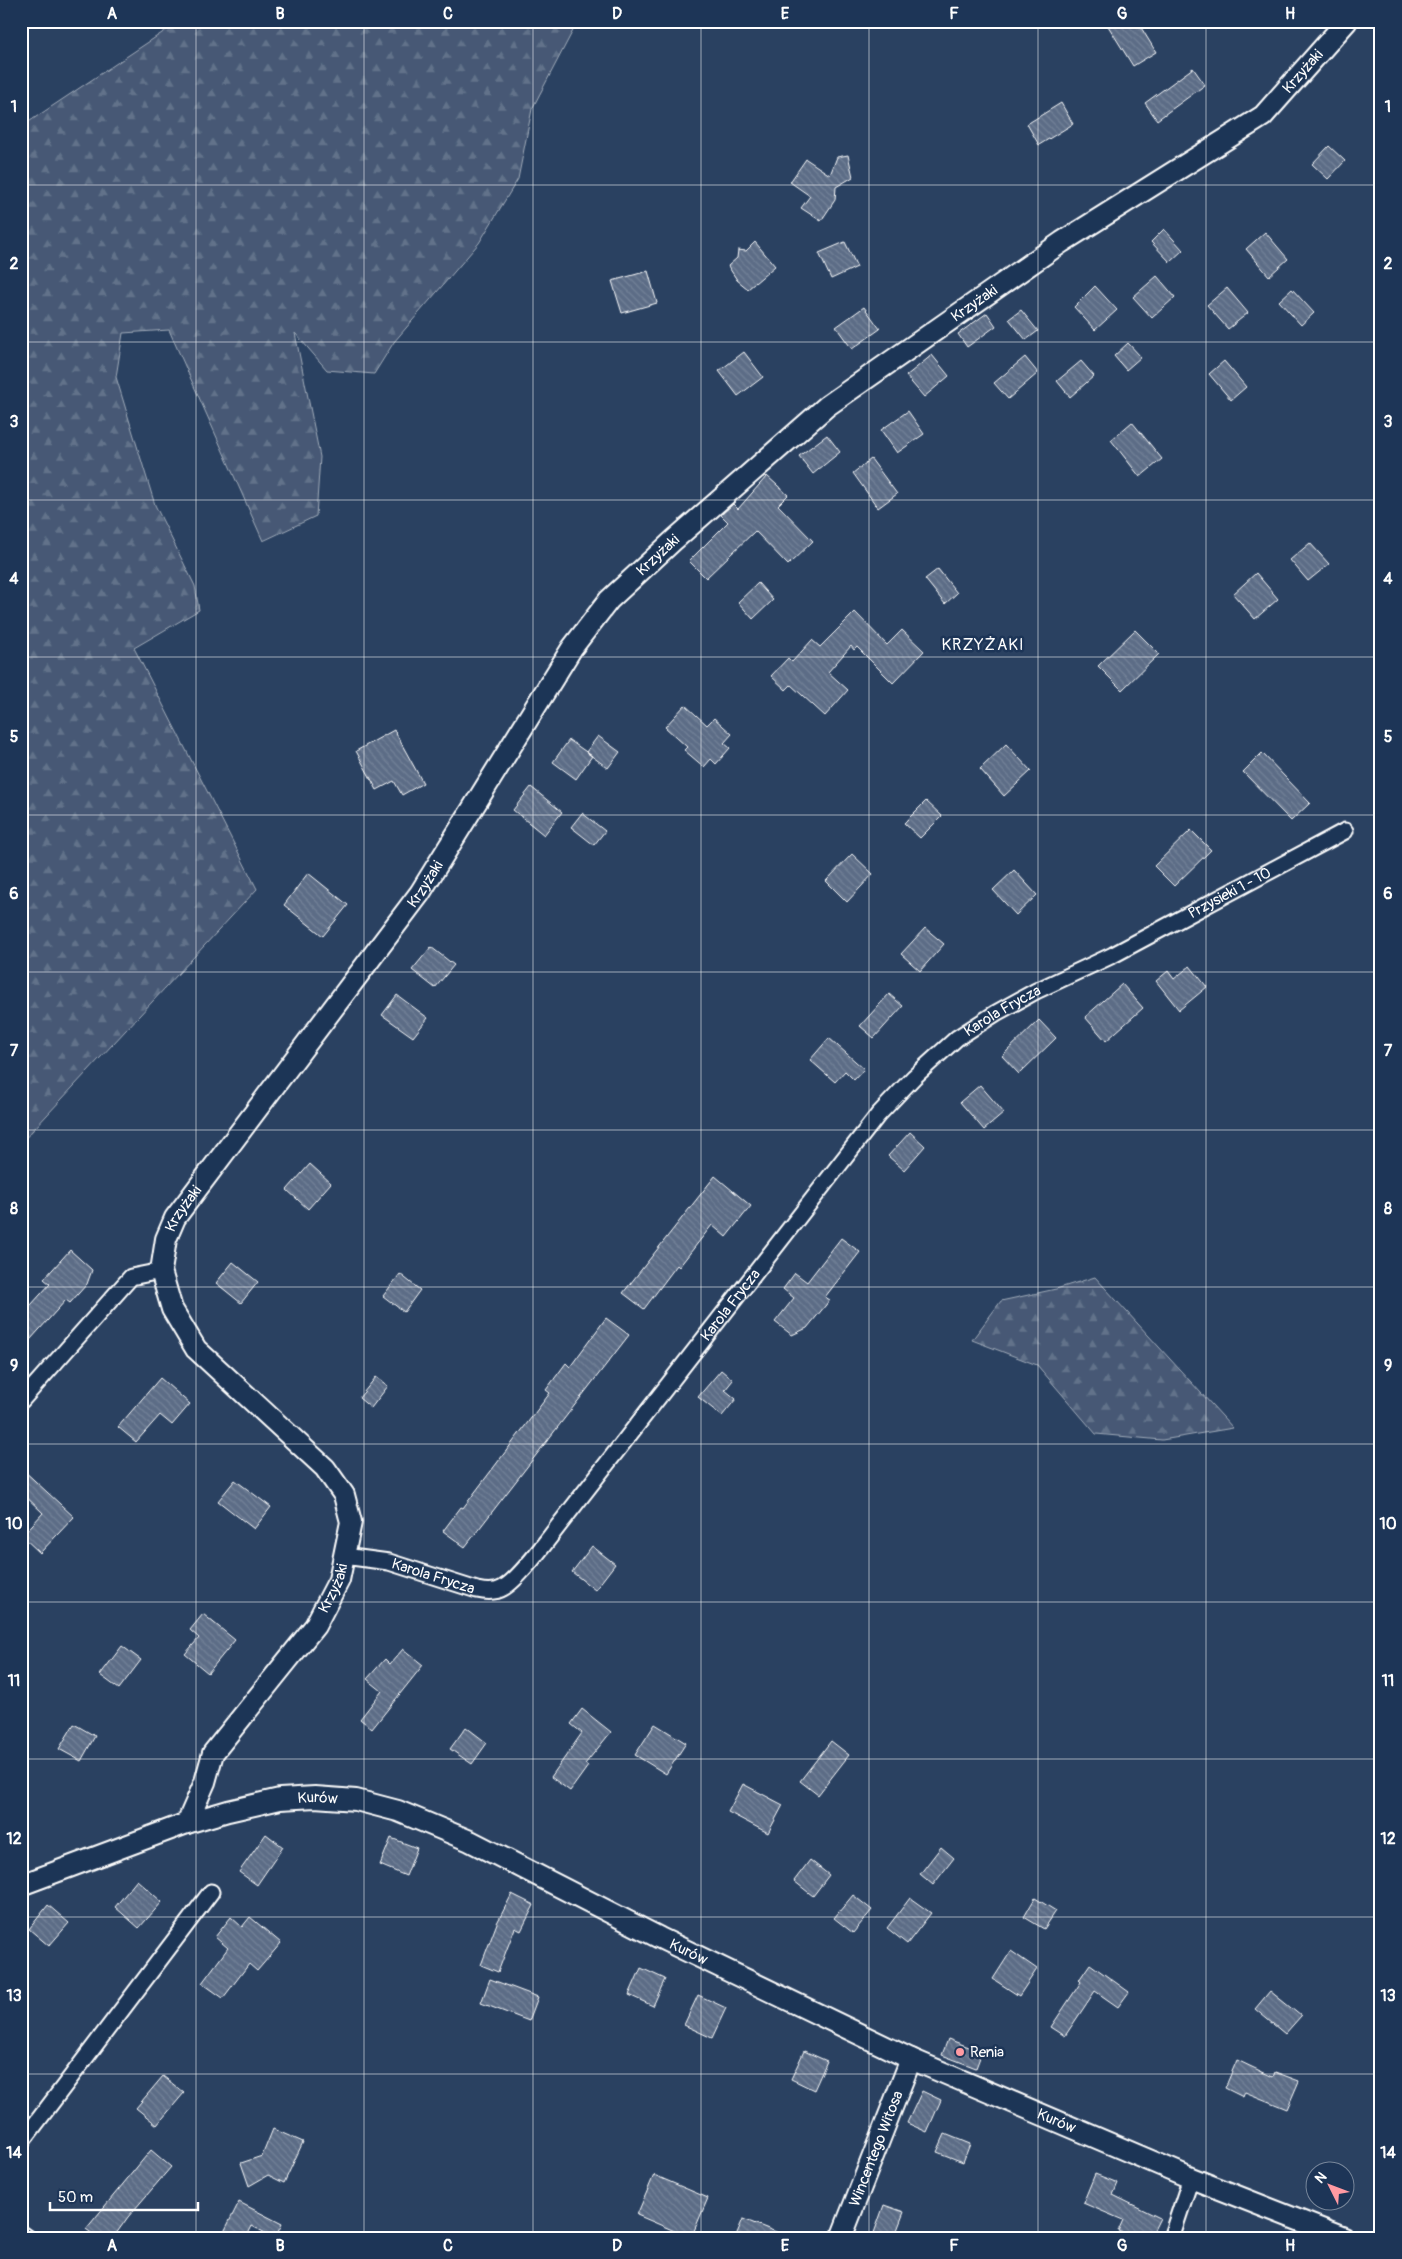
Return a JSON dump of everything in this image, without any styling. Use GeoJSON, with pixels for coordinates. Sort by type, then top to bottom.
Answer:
{"type":"FeatureCollection","features":[{"type":"Feature","properties":{"kind":"street","name":"Krzyżaki"},"geometry":{"type":"LineString","coordinates":[[186,1824],[205,1782],[213,1754],[314,1626],[339,1580],[351,1522],[344,1495],[325,1468],[196,1349],[172,1309],[161,1271],[166,1239],[175,1218],[420,893],[572,648],[609,600],[674,540],[827,406],[1062,242],[1263,116],[1346,21]]}},
{"type":"Feature","properties":{"kind":"street","name":"Przysieki 1 - 10"},"geometry":{"type":"LineString","coordinates":[[1113,955],[1345,831]]}},
{"type":"Feature","properties":{"kind":"street","name":"Karola Frycza"},"geometry":{"type":"LineString","coordinates":[[344,1556],[389,1562],[483,1591],[489,1592],[504,1588],[527,1565],[563,1520],[878,1115],[914,1077],[957,1038],[996,1013],[1036,991],[1113,955]]}},
{"type":"Feature","properties":{"kind":"street"},"geometry":{"type":"LineString","coordinates":[[21,1401],[131,1277],[161,1271]]}},
{"type":"Feature","properties":{"kind":"street"},"geometry":{"type":"LineString","coordinates":[[205,1782],[228,1811]]}},
{"type":"Feature","properties":{"kind":"street","name":"Kurów"},"geometry":{"type":"LineString","coordinates":[[21,1885],[186,1824],[228,1811],[280,1800],[315,1796],[356,1800],[398,1811],[470,1842],[660,1938],[911,2059],[1191,2178],[1344,2238]]}},
{"type":"Feature","properties":{"kind":"street"},"geometry":{"type":"LineString","coordinates":[[21,2143],[211,1892]]}},
{"type":"Feature","properties":{"kind":"street","name":"Wincentego Witosa"},"geometry":{"type":"LineString","coordinates":[[842,2238],[911,2059]]}},
{"type":"Feature","properties":{"kind":"street"},"geometry":{"type":"LineString","coordinates":[[1171,2238],[1191,2178]]}},
{"type":"Feature","properties":{"kind":"street"},"geometry":{"type":"LineString","coordinates":[[21,2233],[28,2238]]}},
{"type":"Feature","properties":{"kind":"green space"},"geometry":{"type":"Polygon","coordinates":[[[180,21],[578,21],[532,109],[518,179],[479,243],[394,342],[374,374],[327,370],[295,333],[320,457],[316,516],[263,541],[169,330],[123,333],[116,377],[155,505],[195,586],[199,610],[134,648],[257,889],[21,1143],[21,127],[180,21]]]}},
{"type":"Feature","properties":{"kind":"green space"},"geometry":{"type":"Polygon","coordinates":[[[1095,1277],[1233,1428],[1162,1440],[1096,1434],[1037,1365],[972,1340],[1001,1301],[1056,1289],[1095,1277]]]}},
{"type":"Feature","properties":{"kind":"building"},"geometry":{"type":"Polygon","coordinates":[[[1105,21],[1137,21],[1156,52],[1133,66],[1105,21]]]}},
{"type":"Feature","properties":{"kind":"building"},"geometry":{"type":"Polygon","coordinates":[[[1193,68],[1205,85],[1157,120],[1145,103],[1193,68]]]}},
{"type":"Feature","properties":{"kind":"building"},"geometry":{"type":"Polygon","coordinates":[[[1061,103],[1073,124],[1039,145],[1027,124],[1061,103]]]}},
{"type":"Feature","properties":{"kind":"building"},"geometry":{"type":"Polygon","coordinates":[[[1329,146],[1345,161],[1328,179],[1312,164],[1329,146]]]}},
{"type":"Feature","properties":{"kind":"building"},"geometry":{"type":"Polygon","coordinates":[[[848,155],[853,177],[836,187],[835,200],[821,221],[801,208],[810,196],[790,182],[806,159],[830,175],[837,157],[848,155]]]}},
{"type":"Feature","properties":{"kind":"building"},"geometry":{"type":"Polygon","coordinates":[[[1164,229],[1183,250],[1170,262],[1151,242],[1164,229]]]}},
{"type":"Feature","properties":{"kind":"building"},"geometry":{"type":"Polygon","coordinates":[[[1265,232],[1288,259],[1269,276],[1246,249],[1265,232]]]}},
{"type":"Feature","properties":{"kind":"building"},"geometry":{"type":"Polygon","coordinates":[[[755,242],[775,266],[748,289],[737,280],[728,266],[737,258],[738,250],[746,251],[755,242]]]}},
{"type":"Feature","properties":{"kind":"building"},"geometry":{"type":"Polygon","coordinates":[[[845,242],[857,267],[831,279],[819,253],[845,242]]]}},
{"type":"Feature","properties":{"kind":"building"},"geometry":{"type":"Polygon","coordinates":[[[648,271],[657,303],[622,313],[612,281],[648,271]]]}},
{"type":"Feature","properties":{"kind":"building"},"geometry":{"type":"Polygon","coordinates":[[[1157,276],[1175,297],[1152,318],[1133,297],[1157,276]]]}},
{"type":"Feature","properties":{"kind":"building"},"geometry":{"type":"Polygon","coordinates":[[[1095,286],[1117,310],[1095,330],[1074,307],[1095,286]]]}},
{"type":"Feature","properties":{"kind":"building"},"geometry":{"type":"Polygon","coordinates":[[[1227,288],[1248,313],[1228,329],[1207,305],[1227,288]]]}},
{"type":"Feature","properties":{"kind":"building"},"geometry":{"type":"Polygon","coordinates":[[[1292,289],[1314,313],[1301,325],[1279,301],[1292,289]]]}},
{"type":"Feature","properties":{"kind":"building"},"geometry":{"type":"Polygon","coordinates":[[[864,307],[880,329],[852,349],[836,327],[864,307]]]}},
{"type":"Feature","properties":{"kind":"building"},"geometry":{"type":"Polygon","coordinates":[[[1021,310],[1038,331],[1026,340],[1009,319],[1021,310]]]}},
{"type":"Feature","properties":{"kind":"building"},"geometry":{"type":"Polygon","coordinates":[[[987,313],[996,326],[967,347],[958,334],[987,313]]]}},
{"type":"Feature","properties":{"kind":"building"},"geometry":{"type":"Polygon","coordinates":[[[1128,343],[1141,357],[1126,370],[1114,356],[1128,343]]]}},
{"type":"Feature","properties":{"kind":"building"},"geometry":{"type":"Polygon","coordinates":[[[744,352],[763,377],[738,396],[719,371],[744,352]]]}},
{"type":"Feature","properties":{"kind":"building"},"geometry":{"type":"Polygon","coordinates":[[[932,355],[949,376],[924,397],[906,376],[932,355]]]}},
{"type":"Feature","properties":{"kind":"building"},"geometry":{"type":"Polygon","coordinates":[[[1025,357],[1038,373],[1008,399],[994,383],[1025,357]]]}},
{"type":"Feature","properties":{"kind":"building"},"geometry":{"type":"Polygon","coordinates":[[[1081,361],[1094,376],[1070,397],[1057,381],[1081,361]]]}},
{"type":"Feature","properties":{"kind":"building"},"geometry":{"type":"Polygon","coordinates":[[[1224,361],[1246,387],[1231,400],[1209,374],[1224,361]]]}},
{"type":"Feature","properties":{"kind":"building"},"geometry":{"type":"Polygon","coordinates":[[[908,411],[924,434],[897,453],[881,430],[908,411]]]}},
{"type":"Feature","properties":{"kind":"building"},"geometry":{"type":"Polygon","coordinates":[[[1132,422],[1162,459],[1140,477],[1111,440],[1132,422]]]}},
{"type":"Feature","properties":{"kind":"building"},"geometry":{"type":"Polygon","coordinates":[[[827,435],[840,452],[813,474],[799,456],[827,435]]]}},
{"type":"Feature","properties":{"kind":"building"},"geometry":{"type":"Polygon","coordinates":[[[871,459],[897,494],[878,508],[853,473],[871,459]]]}},
{"type":"Feature","properties":{"kind":"building"},"geometry":{"type":"Polygon","coordinates":[[[767,476],[788,495],[778,505],[813,541],[788,565],[755,531],[706,578],[689,561],[728,522],[721,515],[733,504],[738,509],[767,476]]]}},
{"type":"Feature","properties":{"kind":"building"},"geometry":{"type":"Polygon","coordinates":[[[1310,543],[1329,564],[1308,581],[1290,560],[1310,543]]]}},
{"type":"Feature","properties":{"kind":"building"},"geometry":{"type":"Polygon","coordinates":[[[938,569],[957,593],[945,604],[925,579],[938,569]]]}},
{"type":"Feature","properties":{"kind":"building"},"geometry":{"type":"Polygon","coordinates":[[[1256,573],[1278,599],[1255,619],[1233,594],[1256,573]]]}},
{"type":"Feature","properties":{"kind":"building"},"geometry":{"type":"Polygon","coordinates":[[[758,583],[773,600],[753,619],[738,602],[758,583]]]}},
{"type":"Feature","properties":{"kind":"building"},"geometry":{"type":"Polygon","coordinates":[[[855,612],[887,645],[902,630],[924,651],[893,683],[857,647],[854,650],[851,646],[828,672],[848,690],[825,716],[791,685],[786,690],[771,676],[788,658],[792,662],[812,640],[820,647],[855,612]]]}},
{"type":"Feature","properties":{"kind":"building"},"geometry":{"type":"Polygon","coordinates":[[[1135,630],[1159,654],[1122,690],[1098,666],[1135,630]]]}},
{"type":"Feature","properties":{"kind":"building"},"geometry":{"type":"Polygon","coordinates":[[[685,705],[707,725],[714,718],[732,734],[724,743],[730,748],[716,764],[711,759],[704,767],[684,750],[687,747],[665,727],[685,705]]]}},
{"type":"Feature","properties":{"kind":"building"},"geometry":{"type":"Polygon","coordinates":[[[394,730],[423,783],[402,795],[394,781],[377,790],[356,751],[394,730]]]}},
{"type":"Feature","properties":{"kind":"building"},"geometry":{"type":"Polygon","coordinates":[[[598,736],[620,752],[608,768],[586,752],[598,736]]]}},
{"type":"Feature","properties":{"kind":"building"},"geometry":{"type":"Polygon","coordinates":[[[569,740],[592,756],[576,779],[553,762],[569,740]]]}},
{"type":"Feature","properties":{"kind":"building"},"geometry":{"type":"Polygon","coordinates":[[[1006,744],[1031,771],[1004,796],[980,769],[1006,744]]]}},
{"type":"Feature","properties":{"kind":"building"},"geometry":{"type":"Polygon","coordinates":[[[1262,753],[1310,803],[1291,821],[1243,772],[1262,753]]]}},
{"type":"Feature","properties":{"kind":"building"},"geometry":{"type":"Polygon","coordinates":[[[531,787],[562,812],[544,835],[513,810],[531,787]]]}},
{"type":"Feature","properties":{"kind":"building"},"geometry":{"type":"Polygon","coordinates":[[[926,801],[942,816],[920,838],[904,823],[926,801]]]}},
{"type":"Feature","properties":{"kind":"building"},"geometry":{"type":"Polygon","coordinates":[[[582,813],[605,831],[594,845],[571,827],[582,813]]]}},
{"type":"Feature","properties":{"kind":"building"},"geometry":{"type":"Polygon","coordinates":[[[1191,830],[1211,850],[1174,886],[1154,866],[1191,830]]]}},
{"type":"Feature","properties":{"kind":"building"},"geometry":{"type":"Polygon","coordinates":[[[852,854],[873,874],[847,902],[826,881],[852,854]]]}},
{"type":"Feature","properties":{"kind":"building"},"geometry":{"type":"Polygon","coordinates":[[[1014,870],[1037,895],[1016,915],[993,890],[1014,870]]]}},
{"type":"Feature","properties":{"kind":"building"},"geometry":{"type":"Polygon","coordinates":[[[308,873],[348,905],[323,936],[284,905],[308,873]]]}},
{"type":"Feature","properties":{"kind":"building"},"geometry":{"type":"Polygon","coordinates":[[[925,928],[944,944],[920,971],[901,954],[925,928]]]}},
{"type":"Feature","properties":{"kind":"building"},"geometry":{"type":"Polygon","coordinates":[[[431,947],[454,965],[435,988],[412,970],[431,947]]]}},
{"type":"Feature","properties":{"kind":"building"},"geometry":{"type":"Polygon","coordinates":[[[1190,966],[1207,987],[1179,1010],[1156,981],[1168,971],[1174,979],[1190,966]]]}},
{"type":"Feature","properties":{"kind":"building"},"geometry":{"type":"Polygon","coordinates":[[[1122,984],[1143,1008],[1106,1041],[1085,1017],[1122,984]]]}},
{"type":"Feature","properties":{"kind":"building"},"geometry":{"type":"Polygon","coordinates":[[[889,994],[903,1006],[874,1038],[860,1026],[889,994]]]}},
{"type":"Feature","properties":{"kind":"building"},"geometry":{"type":"Polygon","coordinates":[[[397,995],[428,1018],[413,1037],[382,1015],[397,995]]]}},
{"type":"Feature","properties":{"kind":"building"},"geometry":{"type":"Polygon","coordinates":[[[1039,1020],[1056,1038],[1019,1074],[1002,1056],[1039,1020]]]}},
{"type":"Feature","properties":{"kind":"building"},"geometry":{"type":"Polygon","coordinates":[[[829,1038],[864,1069],[854,1080],[845,1071],[835,1082],[810,1060],[829,1038]]]}},
{"type":"Feature","properties":{"kind":"building"},"geometry":{"type":"Polygon","coordinates":[[[980,1085],[1004,1113],[984,1130],[960,1102],[980,1085]]]}},
{"type":"Feature","properties":{"kind":"building"},"geometry":{"type":"Polygon","coordinates":[[[910,1132],[925,1146],[904,1170],[888,1156],[910,1132]]]}},
{"type":"Feature","properties":{"kind":"building"},"geometry":{"type":"Polygon","coordinates":[[[310,1164],[331,1183],[308,1209],[287,1190],[310,1164]]]}},
{"type":"Feature","properties":{"kind":"building"},"geometry":{"type":"Polygon","coordinates":[[[715,1176],[751,1206],[726,1237],[712,1225],[679,1267],[677,1265],[644,1309],[623,1293],[715,1176]]]}},
{"type":"Feature","properties":{"kind":"building"},"geometry":{"type":"Polygon","coordinates":[[[841,1238],[860,1252],[825,1297],[830,1300],[807,1328],[792,1335],[775,1322],[794,1298],[783,1289],[795,1273],[807,1282],[841,1238]]]}},
{"type":"Feature","properties":{"kind":"building"},"geometry":{"type":"Polygon","coordinates":[[[70,1250],[92,1270],[87,1284],[70,1303],[66,1300],[21,1350],[21,1316],[50,1284],[44,1279],[70,1250]]]}},
{"type":"Feature","properties":{"kind":"building"},"geometry":{"type":"Polygon","coordinates":[[[233,1262],[258,1282],[241,1303],[216,1283],[233,1262]]]}},
{"type":"Feature","properties":{"kind":"building"},"geometry":{"type":"Polygon","coordinates":[[[400,1274],[420,1290],[404,1312],[383,1296],[400,1274]]]}},
{"type":"Feature","properties":{"kind":"building"},"geometry":{"type":"Polygon","coordinates":[[[606,1318],[629,1335],[465,1547],[443,1531],[461,1507],[463,1508],[550,1393],[546,1390],[566,1363],[570,1367],[606,1318]]]}},
{"type":"Feature","properties":{"kind":"building"},"geometry":{"type":"Polygon","coordinates":[[[721,1370],[733,1380],[725,1390],[736,1399],[722,1416],[698,1397],[721,1370]]]}},
{"type":"Feature","properties":{"kind":"building"},"geometry":{"type":"Polygon","coordinates":[[[376,1377],[388,1386],[371,1408],[359,1398],[376,1377]]]}},
{"type":"Feature","properties":{"kind":"building"},"geometry":{"type":"Polygon","coordinates":[[[160,1378],[190,1404],[172,1425],[160,1415],[136,1442],[118,1427],[160,1378]]]}},
{"type":"Feature","properties":{"kind":"building"},"geometry":{"type":"Polygon","coordinates":[[[21,1468],[74,1517],[40,1553],[22,1536],[43,1513],[21,1492],[21,1468]]]}},
{"type":"Feature","properties":{"kind":"building"},"geometry":{"type":"Polygon","coordinates":[[[235,1480],[271,1507],[254,1529],[218,1501],[235,1480]]]}},
{"type":"Feature","properties":{"kind":"building"},"geometry":{"type":"Polygon","coordinates":[[[592,1546],[615,1564],[595,1590],[572,1572],[592,1546]]]}},
{"type":"Feature","properties":{"kind":"building"},"geometry":{"type":"Polygon","coordinates":[[[203,1614],[235,1640],[208,1673],[185,1654],[199,1638],[190,1630],[203,1614]]]}},
{"type":"Feature","properties":{"kind":"building"},"geometry":{"type":"Polygon","coordinates":[[[122,1646],[141,1660],[119,1689],[100,1675],[122,1646]]]}},
{"type":"Feature","properties":{"kind":"building"},"geometry":{"type":"Polygon","coordinates":[[[403,1649],[423,1665],[372,1729],[360,1719],[382,1691],[367,1679],[385,1659],[390,1664],[403,1649]]]}},
{"type":"Feature","properties":{"kind":"building"},"geometry":{"type":"Polygon","coordinates":[[[582,1709],[611,1732],[585,1764],[588,1766],[570,1791],[551,1777],[582,1733],[571,1724],[582,1709]]]}},
{"type":"Feature","properties":{"kind":"building"},"geometry":{"type":"Polygon","coordinates":[[[74,1724],[95,1736],[81,1761],[59,1749],[74,1724]]]}},
{"type":"Feature","properties":{"kind":"building"},"geometry":{"type":"Polygon","coordinates":[[[655,1724],[686,1743],[666,1774],[635,1755],[655,1724]]]}},
{"type":"Feature","properties":{"kind":"building"},"geometry":{"type":"Polygon","coordinates":[[[466,1727],[487,1743],[472,1764],[450,1749],[466,1727]]]}},
{"type":"Feature","properties":{"kind":"building"},"geometry":{"type":"Polygon","coordinates":[[[831,1741],[849,1755],[818,1795],[800,1781],[831,1741]]]}},
{"type":"Feature","properties":{"kind":"building"},"geometry":{"type":"Polygon","coordinates":[[[743,1784],[783,1805],[768,1833],[728,1812],[743,1784]]]}},
{"type":"Feature","properties":{"kind":"building"},"geometry":{"type":"Polygon","coordinates":[[[266,1834],[283,1847],[257,1885],[239,1872],[266,1834]]]}},
{"type":"Feature","properties":{"kind":"building"},"geometry":{"type":"Polygon","coordinates":[[[391,1838],[417,1848],[406,1876],[380,1865],[391,1838]]]}},
{"type":"Feature","properties":{"kind":"building"},"geometry":{"type":"Polygon","coordinates":[[[941,1847],[954,1858],[933,1885],[920,1874],[941,1847]]]}},
{"type":"Feature","properties":{"kind":"building"},"geometry":{"type":"Polygon","coordinates":[[[810,1860],[829,1875],[813,1896],[794,1881],[810,1860]]]}},
{"type":"Feature","properties":{"kind":"building"},"geometry":{"type":"Polygon","coordinates":[[[137,1880],[162,1902],[139,1928],[115,1907],[137,1880]]]}},
{"type":"Feature","properties":{"kind":"building"},"geometry":{"type":"Polygon","coordinates":[[[512,1894],[534,1905],[521,1931],[515,1928],[498,1972],[481,1965],[497,1923],[512,1894]]]}},
{"type":"Feature","properties":{"kind":"building"},"geometry":{"type":"Polygon","coordinates":[[[853,1895],[872,1910],[853,1933],[834,1918],[853,1895]]]}},
{"type":"Feature","properties":{"kind":"building"},"geometry":{"type":"Polygon","coordinates":[[[910,1898],[931,1913],[907,1944],[887,1928],[910,1898]]]}},
{"type":"Feature","properties":{"kind":"building"},"geometry":{"type":"Polygon","coordinates":[[[1035,1898],[1056,1911],[1044,1929],[1024,1917],[1035,1898]]]}},
{"type":"Feature","properties":{"kind":"building"},"geometry":{"type":"Polygon","coordinates":[[[48,1905],[69,1923],[49,1946],[29,1929],[48,1905]]]}},
{"type":"Feature","properties":{"kind":"building"},"geometry":{"type":"Polygon","coordinates":[[[231,1917],[242,1927],[250,1917],[281,1943],[257,1971],[249,1964],[223,1998],[202,1983],[228,1948],[215,1937],[231,1917]]]}},
{"type":"Feature","properties":{"kind":"building"},"geometry":{"type":"Polygon","coordinates":[[[1011,1951],[1037,1969],[1019,1996],[993,1979],[1011,1951]]]}},
{"type":"Feature","properties":{"kind":"building"},"geometry":{"type":"Polygon","coordinates":[[[1090,1964],[1129,1992],[1118,2007],[1095,1991],[1065,2036],[1051,2027],[1081,1982],[1079,1980],[1090,1964]]]}},
{"type":"Feature","properties":{"kind":"building"},"geometry":{"type":"Polygon","coordinates":[[[641,1968],[665,1979],[653,2006],[629,1995],[641,1968]]]}},
{"type":"Feature","properties":{"kind":"building"},"geometry":{"type":"Polygon","coordinates":[[[490,1979],[538,1997],[529,2021],[481,2003],[490,1979]]]}},
{"type":"Feature","properties":{"kind":"building"},"geometry":{"type":"Polygon","coordinates":[[[1270,1991],[1301,2016],[1285,2034],[1255,2009],[1270,1991]]]}},
{"type":"Feature","properties":{"kind":"building"},"geometry":{"type":"Polygon","coordinates":[[[698,1995],[726,2008],[712,2038],[684,2025],[698,1995]]]}},
{"type":"Feature","properties":{"kind":"building"},"geometry":{"type":"Polygon","coordinates":[[[948,2039],[982,2052],[976,2068],[942,2055],[948,2039]]]}},
{"type":"Feature","properties":{"kind":"building"},"geometry":{"type":"Polygon","coordinates":[[[804,2051],[827,2061],[814,2090],[791,2079],[804,2051]]]}},
{"type":"Feature","properties":{"kind":"building"},"geometry":{"type":"Polygon","coordinates":[[[1237,2060],[1273,2077],[1275,2072],[1299,2081],[1287,2109],[1245,2092],[1243,2097],[1225,2088],[1237,2060]]]}},
{"type":"Feature","properties":{"kind":"building"},"geometry":{"type":"Polygon","coordinates":[[[163,2076],[184,2093],[157,2125],[136,2108],[163,2076]]]}},
{"type":"Feature","properties":{"kind":"building"},"geometry":{"type":"Polygon","coordinates":[[[922,2091],[941,2100],[927,2132],[907,2123],[922,2091]]]}},
{"type":"Feature","properties":{"kind":"building"},"geometry":{"type":"Polygon","coordinates":[[[273,2129],[303,2142],[284,2183],[268,2175],[249,2186],[241,2163],[262,2156],[273,2129]]]}},
{"type":"Feature","properties":{"kind":"building"},"geometry":{"type":"Polygon","coordinates":[[[945,2134],[970,2144],[963,2162],[937,2152],[945,2134]]]}},
{"type":"Feature","properties":{"kind":"building"},"geometry":{"type":"Polygon","coordinates":[[[151,2150],[171,2167],[128,2217],[113,2238],[98,2238],[86,2229],[151,2150]]]}},
{"type":"Feature","properties":{"kind":"building"},"geometry":{"type":"Polygon","coordinates":[[[1095,2174],[1118,2183],[1113,2195],[1160,2218],[1150,2238],[1133,2238],[1118,2231],[1123,2220],[1083,2203],[1095,2174]]]}},
{"type":"Feature","properties":{"kind":"building"},"geometry":{"type":"Polygon","coordinates":[[[654,2175],[708,2198],[691,2238],[637,2215],[654,2175]]]}},
{"type":"Feature","properties":{"kind":"building"},"geometry":{"type":"Polygon","coordinates":[[[239,2202],[282,2224],[275,2238],[252,2226],[246,2238],[221,2238],[239,2202]]]}},
{"type":"Feature","properties":{"kind":"building"},"geometry":{"type":"Polygon","coordinates":[[[884,2205],[904,2212],[894,2238],[887,2238],[874,2233],[884,2205]]]}},
{"type":"Feature","properties":{"kind":"building"},"geometry":{"type":"Polygon","coordinates":[[[743,2219],[789,2237],[789,2238],[735,2238],[743,2219]]]}},
{"type":"Feature","properties":{"kind":"place","name":"Renia"},"geometry":{"type":"Point","coordinates":[960,2052]}},
{"type":"Feature","properties":{"kind":"district","name":"KRZYŻAKI"},"geometry":{"type":"Point","coordinates":[983,645]}}]}
